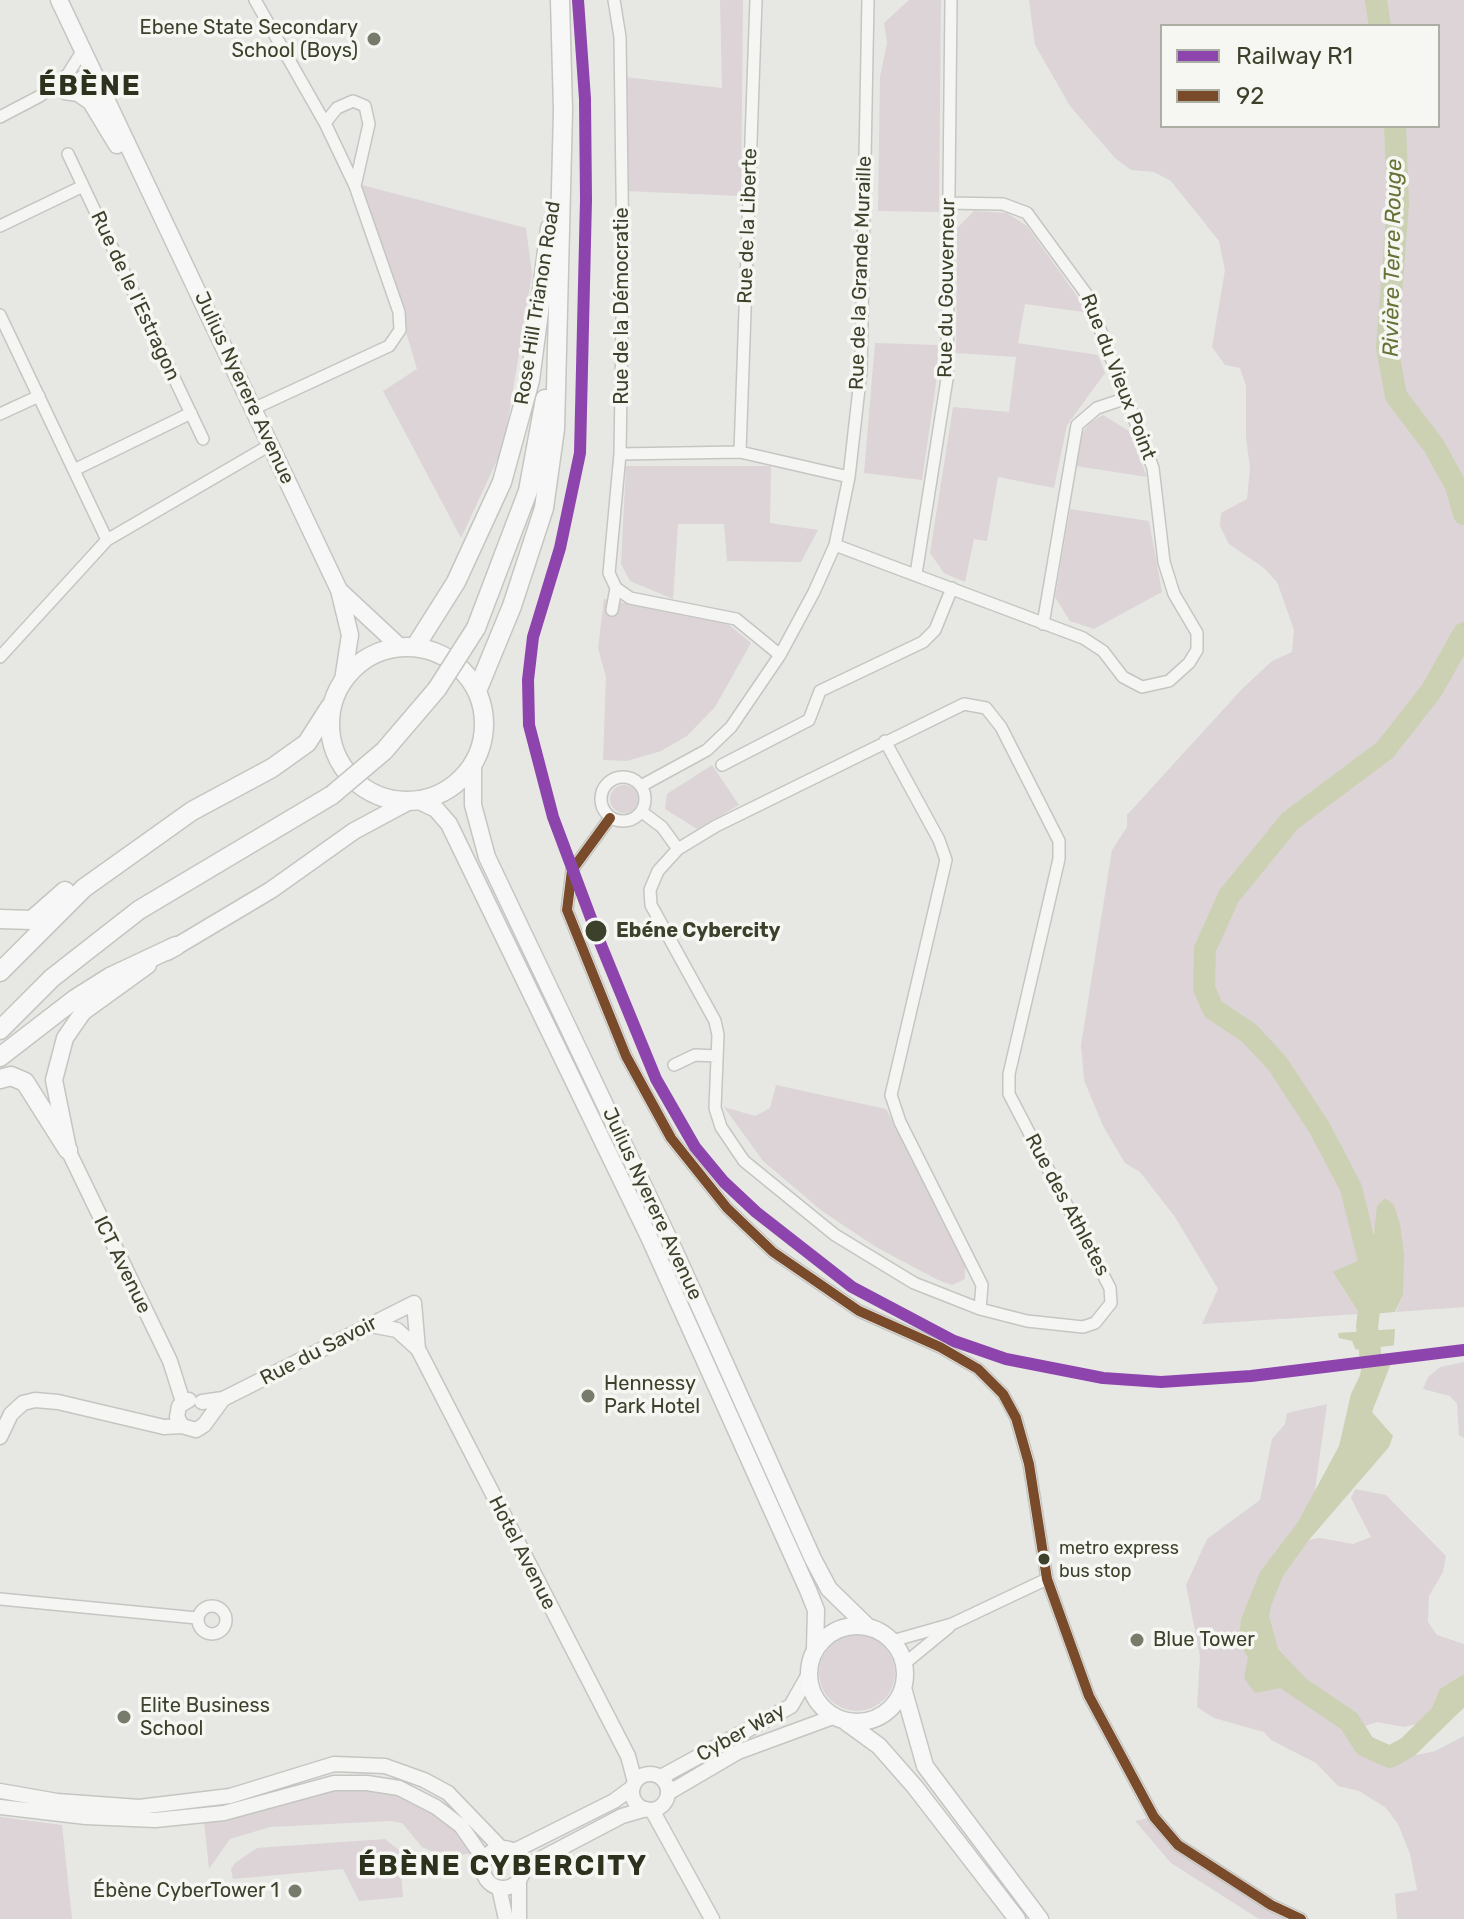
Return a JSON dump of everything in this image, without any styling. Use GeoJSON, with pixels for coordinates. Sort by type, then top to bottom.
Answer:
{"type":"FeatureCollection","features":[{"type":"Feature","properties":{"kind":"main road","name":"Julius Nyerere Avenue"},"geometry":{"type":"LineString","coordinates":[[59,0],[142,160],[147,184]]}},
{"type":"Feature","properties":{"kind":"main road","name":"Rose Hill Trianon Road"},"geometry":{"type":"LineString","coordinates":[[559,297],[562,127],[560,0]]}},
{"type":"Feature","properties":{"kind":"main road","name":"Julius Nyerere Avenue"},"geometry":{"type":"LineString","coordinates":[[83,50],[339,590],[350,635],[343,680],[332,704],[332,740],[346,772],[374,793],[436,809],[449,824],[649,1237],[808,1590],[816,1610],[815,1649]]}},
{"type":"Feature","properties":{"kind":"main road"},"geometry":{"type":"LineString","coordinates":[[65,91],[78,93],[91,102],[115,143],[147,184]]}},
{"type":"Feature","properties":{"kind":"main road","name":"Rose Hill Trianon Road"},"geometry":{"type":"LineString","coordinates":[[407,646],[456,582],[502,482],[530,380],[562,127]]}},
{"type":"Feature","properties":{"kind":"main road"},"geometry":{"type":"LineString","coordinates":[[0,1030],[52,978],[139,910],[332,795],[384,751],[437,689],[476,628],[528,491],[543,415],[559,297]]}},
{"type":"Feature","properties":{"kind":"main road"},"geometry":{"type":"LineString","coordinates":[[477,691],[512,606],[544,508],[555,429],[559,297]]}},
{"type":"Feature","properties":{"kind":"main road","name":"Julius Nyerere Avenue"},"geometry":{"type":"LineString","coordinates":[[339,590],[407,646]]}},
{"type":"Feature","properties":{"kind":"main road","name":"Julius Nyerere Avenue"},"geometry":{"type":"LineString","coordinates":[[343,680],[358,663],[377,652],[407,646],[441,654],[462,669],[477,691],[485,719],[484,735],[473,765],[459,782],[440,795],[414,801]]}},
{"type":"Feature","properties":{"kind":"main road"},"geometry":{"type":"LineString","coordinates":[[0,972],[84,888],[192,811],[272,768],[307,743],[332,704]]}},
{"type":"Feature","properties":{"kind":"main road","name":"Julius Nyerere Avenue"},"geometry":{"type":"LineString","coordinates":[[473,765],[473,805],[487,857],[676,1254],[817,1568],[839,1601],[868,1627]]}},
{"type":"Feature","properties":{"kind":"main road"},"geometry":{"type":"LineString","coordinates":[[0,1057],[86,992],[176,946],[271,890],[354,831],[414,801]]}},
{"type":"Feature","properties":{"kind":"main road"},"geometry":{"type":"LineString","coordinates":[[0,919],[32,920],[72,884],[161,821],[192,811]]}},
{"type":"Feature","properties":{"kind":"main road"},"geometry":{"type":"LineString","coordinates":[[68,1150],[54,1080],[65,1038],[83,1012],[176,946]]}},
{"type":"Feature","properties":{"kind":"main road"},"geometry":{"type":"LineString","coordinates":[[0,1079],[11,1076],[25,1082],[68,1150]]}},
{"type":"Feature","properties":{"kind":"main road"},"geometry":{"type":"LineString","coordinates":[[1017,1919],[888,1756],[816,1699],[808,1676],[815,1649],[838,1629],[868,1627],[892,1641],[904,1664],[903,1688],[925,1766],[1040,1919]]}},
{"type":"Feature","properties":{"kind":"main road"},"geometry":{"type":"LineString","coordinates":[[840,1720],[875,1720],[887,1712],[903,1688]]}},
{"type":"Feature","properties":{"kind":"street"},"geometry":{"type":"LineString","coordinates":[[253,409],[389,346],[400,330],[399,312],[355,186],[325,123],[255,0]]}},
{"type":"Feature","properties":{"kind":"street","name":"Rue de la Démocratie"},"geometry":{"type":"LineString","coordinates":[[612,610],[616,588],[609,573],[620,454],[623,260],[620,37],[614,0]]}},
{"type":"Feature","properties":{"kind":"street","name":"Rue de la Liberte"},"geometry":{"type":"LineString","coordinates":[[740,452],[756,0]]}},
{"type":"Feature","properties":{"kind":"street","name":"Rue de la Grande Muraille"},"geometry":{"type":"LineString","coordinates":[[641,786],[707,750],[731,727],[780,655],[835,545],[849,477],[861,371],[868,0]]}},
{"type":"Feature","properties":{"kind":"street","name":"Rue du Gouverneur"},"geometry":{"type":"LineString","coordinates":[[916,574],[947,379],[951,0]]}},
{"type":"Feature","properties":{"kind":"street"},"geometry":{"type":"LineString","coordinates":[[0,117],[40,96],[68,74],[83,50]]}},
{"type":"Feature","properties":{"kind":"street"},"geometry":{"type":"LineString","coordinates":[[40,96],[65,91],[90,70]]}},
{"type":"Feature","properties":{"kind":"street"},"geometry":{"type":"LineString","coordinates":[[325,123],[337,108],[353,101],[365,106],[369,124],[355,186]]}},
{"type":"Feature","properties":{"kind":"street","name":"Rue de le I'Estragon"},"geometry":{"type":"LineString","coordinates":[[68,154],[203,439]]}},
{"type":"Feature","properties":{"kind":"street"},"geometry":{"type":"LineString","coordinates":[[0,226],[83,186]]}},
{"type":"Feature","properties":{"kind":"street","name":"Rue du Vieux Point"},"geometry":{"type":"LineString","coordinates":[[835,545],[1093,643],[1123,677],[1142,687],[1169,681],[1189,663],[1197,650],[1194,625],[1168,577],[1153,468],[1087,295],[1037,222],[1027,213],[1003,204],[948,203]]}},
{"type":"Feature","properties":{"kind":"street"},"geometry":{"type":"LineString","coordinates":[[0,315],[107,540]]}},
{"type":"Feature","properties":{"kind":"street"},"geometry":{"type":"LineString","coordinates":[[0,414],[39,396]]}},
{"type":"Feature","properties":{"kind":"street"},"geometry":{"type":"LineString","coordinates":[[1043,624],[1077,425],[1097,408],[1127,398]]}},
{"type":"Feature","properties":{"kind":"street"},"geometry":{"type":"LineString","coordinates":[[74,470],[191,413]]}},
{"type":"Feature","properties":{"kind":"street"},"geometry":{"type":"LineString","coordinates":[[0,657],[107,540],[270,445]]}},
{"type":"Feature","properties":{"kind":"street"},"geometry":{"type":"LineString","coordinates":[[620,454],[740,452],[849,477]]}},
{"type":"Feature","properties":{"kind":"street"},"geometry":{"type":"LineString","coordinates":[[616,588],[630,598],[736,619],[780,655]]}},
{"type":"Feature","properties":{"kind":"street"},"geometry":{"type":"LineString","coordinates":[[722,765],[809,720],[820,691],[923,642],[935,630],[952,588]]}},
{"type":"Feature","properties":{"kind":"street","name":"Rue des Athletes"},"geometry":{"type":"LineString","coordinates":[[964,704],[986,708],[1001,727],[1059,841],[1059,859],[1009,1074],[1009,1094],[1110,1288],[1111,1303],[1095,1323],[1083,1327],[1027,1321],[980,1309],[914,1283],[835,1235],[744,1161],[721,1127],[715,1108],[715,1021],[651,905],[650,890],[658,871],[678,849],[716,826],[885,741],[964,704]]}},
{"type":"Feature","properties":{"kind":"street"},"geometry":{"type":"LineString","coordinates":[[885,741],[939,840],[946,860],[891,1095],[900,1122],[982,1285],[980,1309]]}},
{"type":"Feature","properties":{"kind":"street"},"geometry":{"type":"LineString","coordinates":[[622,776],[641,786],[645,798],[642,812],[623,822],[610,818],[600,800],[608,782],[622,776]]}},
{"type":"Feature","properties":{"kind":"street"},"geometry":{"type":"LineString","coordinates":[[642,812],[662,827],[678,849]]}},
{"type":"Feature","properties":{"kind":"street"},"geometry":{"type":"LineString","coordinates":[[610,818],[572,870],[567,910],[626,1056],[650,1103],[698,1175],[773,1252],[859,1311],[978,1369],[1003,1394],[1016,1418],[1029,1464],[1047,1579],[1089,1696],[1154,1817],[1178,1845],[1271,1905],[1301,1919]]}},
{"type":"Feature","properties":{"kind":"street"},"geometry":{"type":"LineString","coordinates":[[674,1065],[695,1055],[717,1056]]}},
{"type":"Feature","properties":{"kind":"street","name":"ICT Avenue"},"geometry":{"type":"LineString","coordinates":[[68,1150],[192,1410]]}},
{"type":"Feature","properties":{"kind":"street","name":"Rue du Savoir"},"geometry":{"type":"LineString","coordinates":[[0,1437],[11,1414],[23,1403],[35,1400],[164,1427],[192,1410],[223,1399],[414,1303]]}},
{"type":"Feature","properties":{"kind":"street","name":"Hotel Avenue"},"geometry":{"type":"LineString","coordinates":[[414,1303],[418,1349]]}},
{"type":"Feature","properties":{"kind":"street","name":"Hotel Avenue"},"geometry":{"type":"LineString","coordinates":[[370,1325],[397,1330],[418,1349],[628,1756],[636,1803],[657,1804]]}},
{"type":"Feature","properties":{"kind":"street"},"geometry":{"type":"LineString","coordinates":[[892,1641],[952,1624],[1047,1579]]}},
{"type":"Feature","properties":{"kind":"street"},"geometry":{"type":"LineString","coordinates":[[0,1599],[197,1618]]}},
{"type":"Feature","properties":{"kind":"street"},"geometry":{"type":"LineString","coordinates":[[904,1664],[952,1624]]}},
{"type":"Feature","properties":{"kind":"street","name":"Cyber Way"},"geometry":{"type":"LineString","coordinates":[[634,1784],[791,1706],[808,1676]]}},
{"type":"Feature","properties":{"kind":"street","name":"Cyber Way"},"geometry":{"type":"LineString","coordinates":[[521,1874],[622,1816],[657,1804],[738,1752],[840,1720]]}},
{"type":"Feature","properties":{"kind":"street","name":"Hotel Avenue"},"geometry":{"type":"LineString","coordinates":[[628,1756],[655,1776]]}},
{"type":"Feature","properties":{"kind":"street"},"geometry":{"type":"LineString","coordinates":[[3,1789],[57,1801],[139,1807],[230,1796],[334,1764],[385,1766],[424,1780],[448,1793],[507,1849],[521,1874],[519,1919]]}},
{"type":"Feature","properties":{"kind":"street"},"geometry":{"type":"LineString","coordinates":[[655,1776],[657,1804],[667,1832],[712,1919]]}},
{"type":"Feature","properties":{"kind":"street"},"geometry":{"type":"LineString","coordinates":[[0,1807],[86,1817],[155,1820],[224,1813],[334,1783],[367,1783],[399,1788],[436,1807],[461,1826],[484,1859],[485,1878],[499,1888],[510,1887],[521,1874]]}},
{"type":"Feature","properties":{"kind":"street"},"geometry":{"type":"LineString","coordinates":[[484,1859],[614,1801],[634,1784]]}},
{"type":"Feature","properties":{"kind":"street"},"geometry":{"type":"LineString","coordinates":[[499,1888],[506,1919]]}},
{"type":"Feature","properties":{"kind":"shaded area"},"geometry":{"type":"Polygon","coordinates":[[[720,0],[743,0],[741,196],[625,191],[625,77],[722,88],[720,0]]]}},
{"type":"Feature","properties":{"kind":"shaded area"},"geometry":{"type":"Polygon","coordinates":[[[909,0],[941,0],[939,212],[878,211],[880,77],[887,43],[884,23],[909,0]]]}},
{"type":"Feature","properties":{"kind":"shaded area"},"geometry":{"type":"Polygon","coordinates":[[[1029,0],[1464,0],[1464,1307],[1396,1312],[1403,1295],[1372,1227],[1373,1242],[1366,1257],[1334,1273],[1359,1314],[1202,1324],[1218,1289],[1175,1217],[1140,1172],[1125,1163],[1103,1126],[1084,1080],[1081,1045],[1112,850],[1127,827],[1127,815],[1242,689],[1272,661],[1292,652],[1294,630],[1277,582],[1264,568],[1229,544],[1220,526],[1221,513],[1247,499],[1250,468],[1246,438],[1246,386],[1240,368],[1225,365],[1212,347],[1225,270],[1219,241],[1171,181],[1154,172],[1131,170],[1115,158],[1070,106],[1035,45],[1029,0]]]}},
{"type":"Feature","properties":{"kind":"shaded area"},"geometry":{"type":"Polygon","coordinates":[[[362,185],[526,228],[532,274],[504,445],[461,538],[383,391],[417,369],[362,185]]]}},
{"type":"Feature","properties":{"kind":"shaded area"},"geometry":{"type":"Polygon","coordinates":[[[974,211],[1007,213],[1027,226],[1082,303],[1084,312],[1025,304],[1018,343],[1098,355],[1105,373],[1067,425],[1054,488],[998,477],[987,541],[974,539],[965,582],[944,573],[930,553],[953,407],[1009,412],[1016,357],[956,353],[957,228],[974,211]]]}},
{"type":"Feature","properties":{"kind":"shaded area"},"geometry":{"type":"Polygon","coordinates":[[[875,343],[938,345],[937,377],[922,480],[864,473],[875,343]]]}},
{"type":"Feature","properties":{"kind":"shaded area"},"geometry":{"type":"Polygon","coordinates":[[[1103,415],[1129,431],[1147,477],[1076,466],[1081,435],[1089,423],[1103,415]]]}},
{"type":"Feature","properties":{"kind":"shaded area"},"geometry":{"type":"Polygon","coordinates":[[[626,466],[771,466],[770,523],[818,530],[801,562],[727,561],[724,524],[678,524],[673,599],[630,581],[621,564],[626,466]]]}},
{"type":"Feature","properties":{"kind":"shaded area"},"geometry":{"type":"Polygon","coordinates":[[[1070,509],[1149,521],[1162,592],[1094,629],[1070,621],[1055,597],[1070,509]]]}},
{"type":"Feature","properties":{"kind":"shaded area"},"geometry":{"type":"Polygon","coordinates":[[[604,599],[728,624],[751,643],[715,707],[687,736],[661,751],[627,761],[603,760],[606,677],[598,648],[604,599]]]}},
{"type":"Feature","properties":{"kind":"shaded area"},"geometry":{"type":"Polygon","coordinates":[[[712,765],[739,805],[697,829],[665,809],[667,794],[712,765]]]}},
{"type":"Feature","properties":{"kind":"shaded area"},"geometry":{"type":"Polygon","coordinates":[[[624,785],[634,789],[638,799],[634,809],[624,813],[614,809],[610,799],[614,789],[624,785]]]}},
{"type":"Feature","properties":{"kind":"shaded area"},"geometry":{"type":"Polygon","coordinates":[[[776,1085],[886,1109],[965,1264],[965,1279],[952,1285],[938,1280],[876,1247],[822,1211],[763,1161],[724,1107],[755,1116],[770,1108],[776,1085]]]}},
{"type":"Feature","properties":{"kind":"shaded area"},"geometry":{"type":"Polygon","coordinates":[[[1385,1198],[1394,1205],[1400,1224],[1404,1255],[1403,1295],[1395,1312],[1360,1315],[1333,1272],[1366,1257],[1373,1242],[1377,1206],[1385,1198]]]}},
{"type":"Feature","properties":{"kind":"shaded area"},"geometry":{"type":"Polygon","coordinates":[[[1395,1329],[1393,1358],[1372,1412],[1393,1436],[1389,1447],[1308,1541],[1283,1576],[1271,1606],[1269,1616],[1278,1649],[1315,1688],[1313,1700],[1286,1687],[1255,1693],[1244,1678],[1248,1658],[1239,1640],[1241,1619],[1260,1572],[1298,1522],[1339,1446],[1351,1394],[1360,1375],[1362,1364],[1352,1341],[1339,1338],[1338,1333],[1395,1329]]]}},
{"type":"Feature","properties":{"kind":"shaded area"},"geometry":{"type":"Polygon","coordinates":[[[1464,1362],[1464,1438],[1459,1435],[1457,1404],[1450,1396],[1423,1389],[1428,1377],[1440,1367],[1464,1362]]]}},
{"type":"Feature","properties":{"kind":"shaded area"},"geometry":{"type":"Polygon","coordinates":[[[1327,1404],[1308,1540],[1320,1538],[1353,1544],[1371,1537],[1351,1498],[1355,1489],[1386,1495],[1446,1556],[1443,1572],[1429,1596],[1428,1622],[1437,1635],[1464,1644],[1464,1674],[1438,1693],[1425,1722],[1404,1727],[1377,1722],[1365,1726],[1365,1731],[1384,1747],[1407,1757],[1435,1751],[1464,1736],[1464,1919],[1397,1919],[1395,1894],[1417,1890],[1410,1854],[1398,1824],[1386,1808],[1359,1791],[1338,1786],[1316,1763],[1271,1740],[1264,1732],[1214,1718],[1197,1707],[1200,1656],[1186,1585],[1207,1539],[1260,1500],[1272,1439],[1285,1424],[1287,1413],[1327,1404]]]}},
{"type":"Feature","properties":{"kind":"shaded area"},"geometry":{"type":"Polygon","coordinates":[[[857,1635],[871,1638],[884,1646],[892,1659],[895,1673],[892,1687],[884,1700],[871,1708],[857,1711],[843,1708],[830,1700],[822,1687],[819,1673],[822,1659],[830,1646],[843,1638],[857,1635]]]}},
{"type":"Feature","properties":{"kind":"shaded area"},"geometry":{"type":"Polygon","coordinates":[[[1464,1674],[1464,1708],[1438,1725],[1428,1726],[1425,1722],[1440,1689],[1464,1674]]]}},
{"type":"Feature","properties":{"kind":"shaded area"},"geometry":{"type":"Polygon","coordinates":[[[344,1788],[378,1791],[413,1801],[452,1825],[475,1852],[462,1855],[431,1851],[422,1847],[402,1823],[390,1821],[270,1827],[230,1839],[209,1869],[204,1821],[344,1788]]]}},
{"type":"Feature","properties":{"kind":"shaded area"},"geometry":{"type":"Polygon","coordinates":[[[0,1817],[62,1825],[72,1919],[0,1919],[0,1817]]]}},
{"type":"Feature","properties":{"kind":"shaded area"},"geometry":{"type":"Polygon","coordinates":[[[1154,1817],[1178,1845],[1301,1919],[1259,1919],[1171,1863],[1135,1821],[1154,1817]]]}},
{"type":"Feature","properties":{"kind":"shaded area"},"geometry":{"type":"Polygon","coordinates":[[[385,1839],[399,1850],[403,1897],[359,1901],[343,1869],[233,1879],[231,1869],[235,1863],[257,1848],[385,1839]]]}},
{"type":"Feature","properties":{"kind":"pier"},"geometry":{"type":"Polygon","coordinates":[[[1398,1345],[1394,1363],[1357,1368],[1352,1350],[1398,1345]]]}},
{"type":"Feature","properties":{"kind":"waterway","name":"Rivière Terre Rouge"},"geometry":{"type":"LineString","coordinates":[[1376,0],[1380,24]]}},
{"type":"Feature","properties":{"kind":"waterway","name":"Rivière Terre Rouge"},"geometry":{"type":"LineString","coordinates":[[1395,128],[1398,203],[1387,347],[1396,396],[1434,446],[1456,486],[1464,514]]}},
{"type":"Feature","properties":{"kind":"waterway","name":"Rivière Terre Rouge"},"geometry":{"type":"LineString","coordinates":[[1371,1360],[1367,1327],[1373,1277],[1351,1188],[1319,1127],[1277,1063],[1249,1033],[1213,1009],[1204,988],[1205,949],[1229,896],[1290,821],[1385,750],[1432,690],[1464,633]]}},
{"type":"Feature","properties":{"kind":"waterway","name":"Rivière Terre Rouge"},"geometry":{"type":"LineString","coordinates":[[1288,1680],[1349,1721],[1365,1746],[1390,1757],[1408,1747],[1464,1692]]}},
{"type":"Feature","properties":{"kind":"rail line","name":"R1"},"geometry":{"type":"LineString","coordinates":[[578,0],[585,99],[586,200],[580,453],[560,548],[533,637],[528,680],[529,725],[553,817],[601,945],[656,1079],[695,1147],[724,1182],[756,1212],[852,1287],[954,1341],[1006,1359],[1103,1378],[1161,1382],[1251,1376],[1464,1350]]}},
{"type":"Feature","properties":{"kind":"transit line","name":"92"},"geometry":{"type":"LineString","coordinates":[[610,818],[572,870],[567,910],[626,1056],[671,1138],[727,1208],[773,1252],[859,1311],[940,1347],[978,1369],[1003,1394],[1016,1418],[1029,1464],[1047,1579],[1089,1696],[1154,1817],[1178,1845],[1271,1905],[1301,1919]]}},
{"type":"Feature","properties":{"kind":"place","name":"Ebene State Secondary School (Boys)"},"geometry":{"type":"Point","coordinates":[374,39]}},
{"type":"Feature","properties":{"kind":"place","name":"Ebéne Cybercity"},"geometry":{"type":"Point","coordinates":[596,931]}},
{"type":"Feature","properties":{"kind":"place","name":"Hennessy Park Hotel"},"geometry":{"type":"Point","coordinates":[588,1396]}},
{"type":"Feature","properties":{"kind":"place","name":"metro express bus stop"},"geometry":{"type":"Point","coordinates":[1044,1559]}},
{"type":"Feature","properties":{"kind":"place","name":"Blue Tower"},"geometry":{"type":"Point","coordinates":[1137,1640]}},
{"type":"Feature","properties":{"kind":"place","name":"Elite Business School"},"geometry":{"type":"Point","coordinates":[124,1717]}},
{"type":"Feature","properties":{"kind":"place","name":"Ébène CyberTower 1"},"geometry":{"type":"Point","coordinates":[295,1891]}},
{"type":"Feature","properties":{"kind":"district","name":"ÉBÈNE"},"geometry":{"type":"Point","coordinates":[90,87]}},
{"type":"Feature","properties":{"kind":"district","name":"ÉBÈNE CYBERCITY"},"geometry":{"type":"Point","coordinates":[503,1867]}}]}
